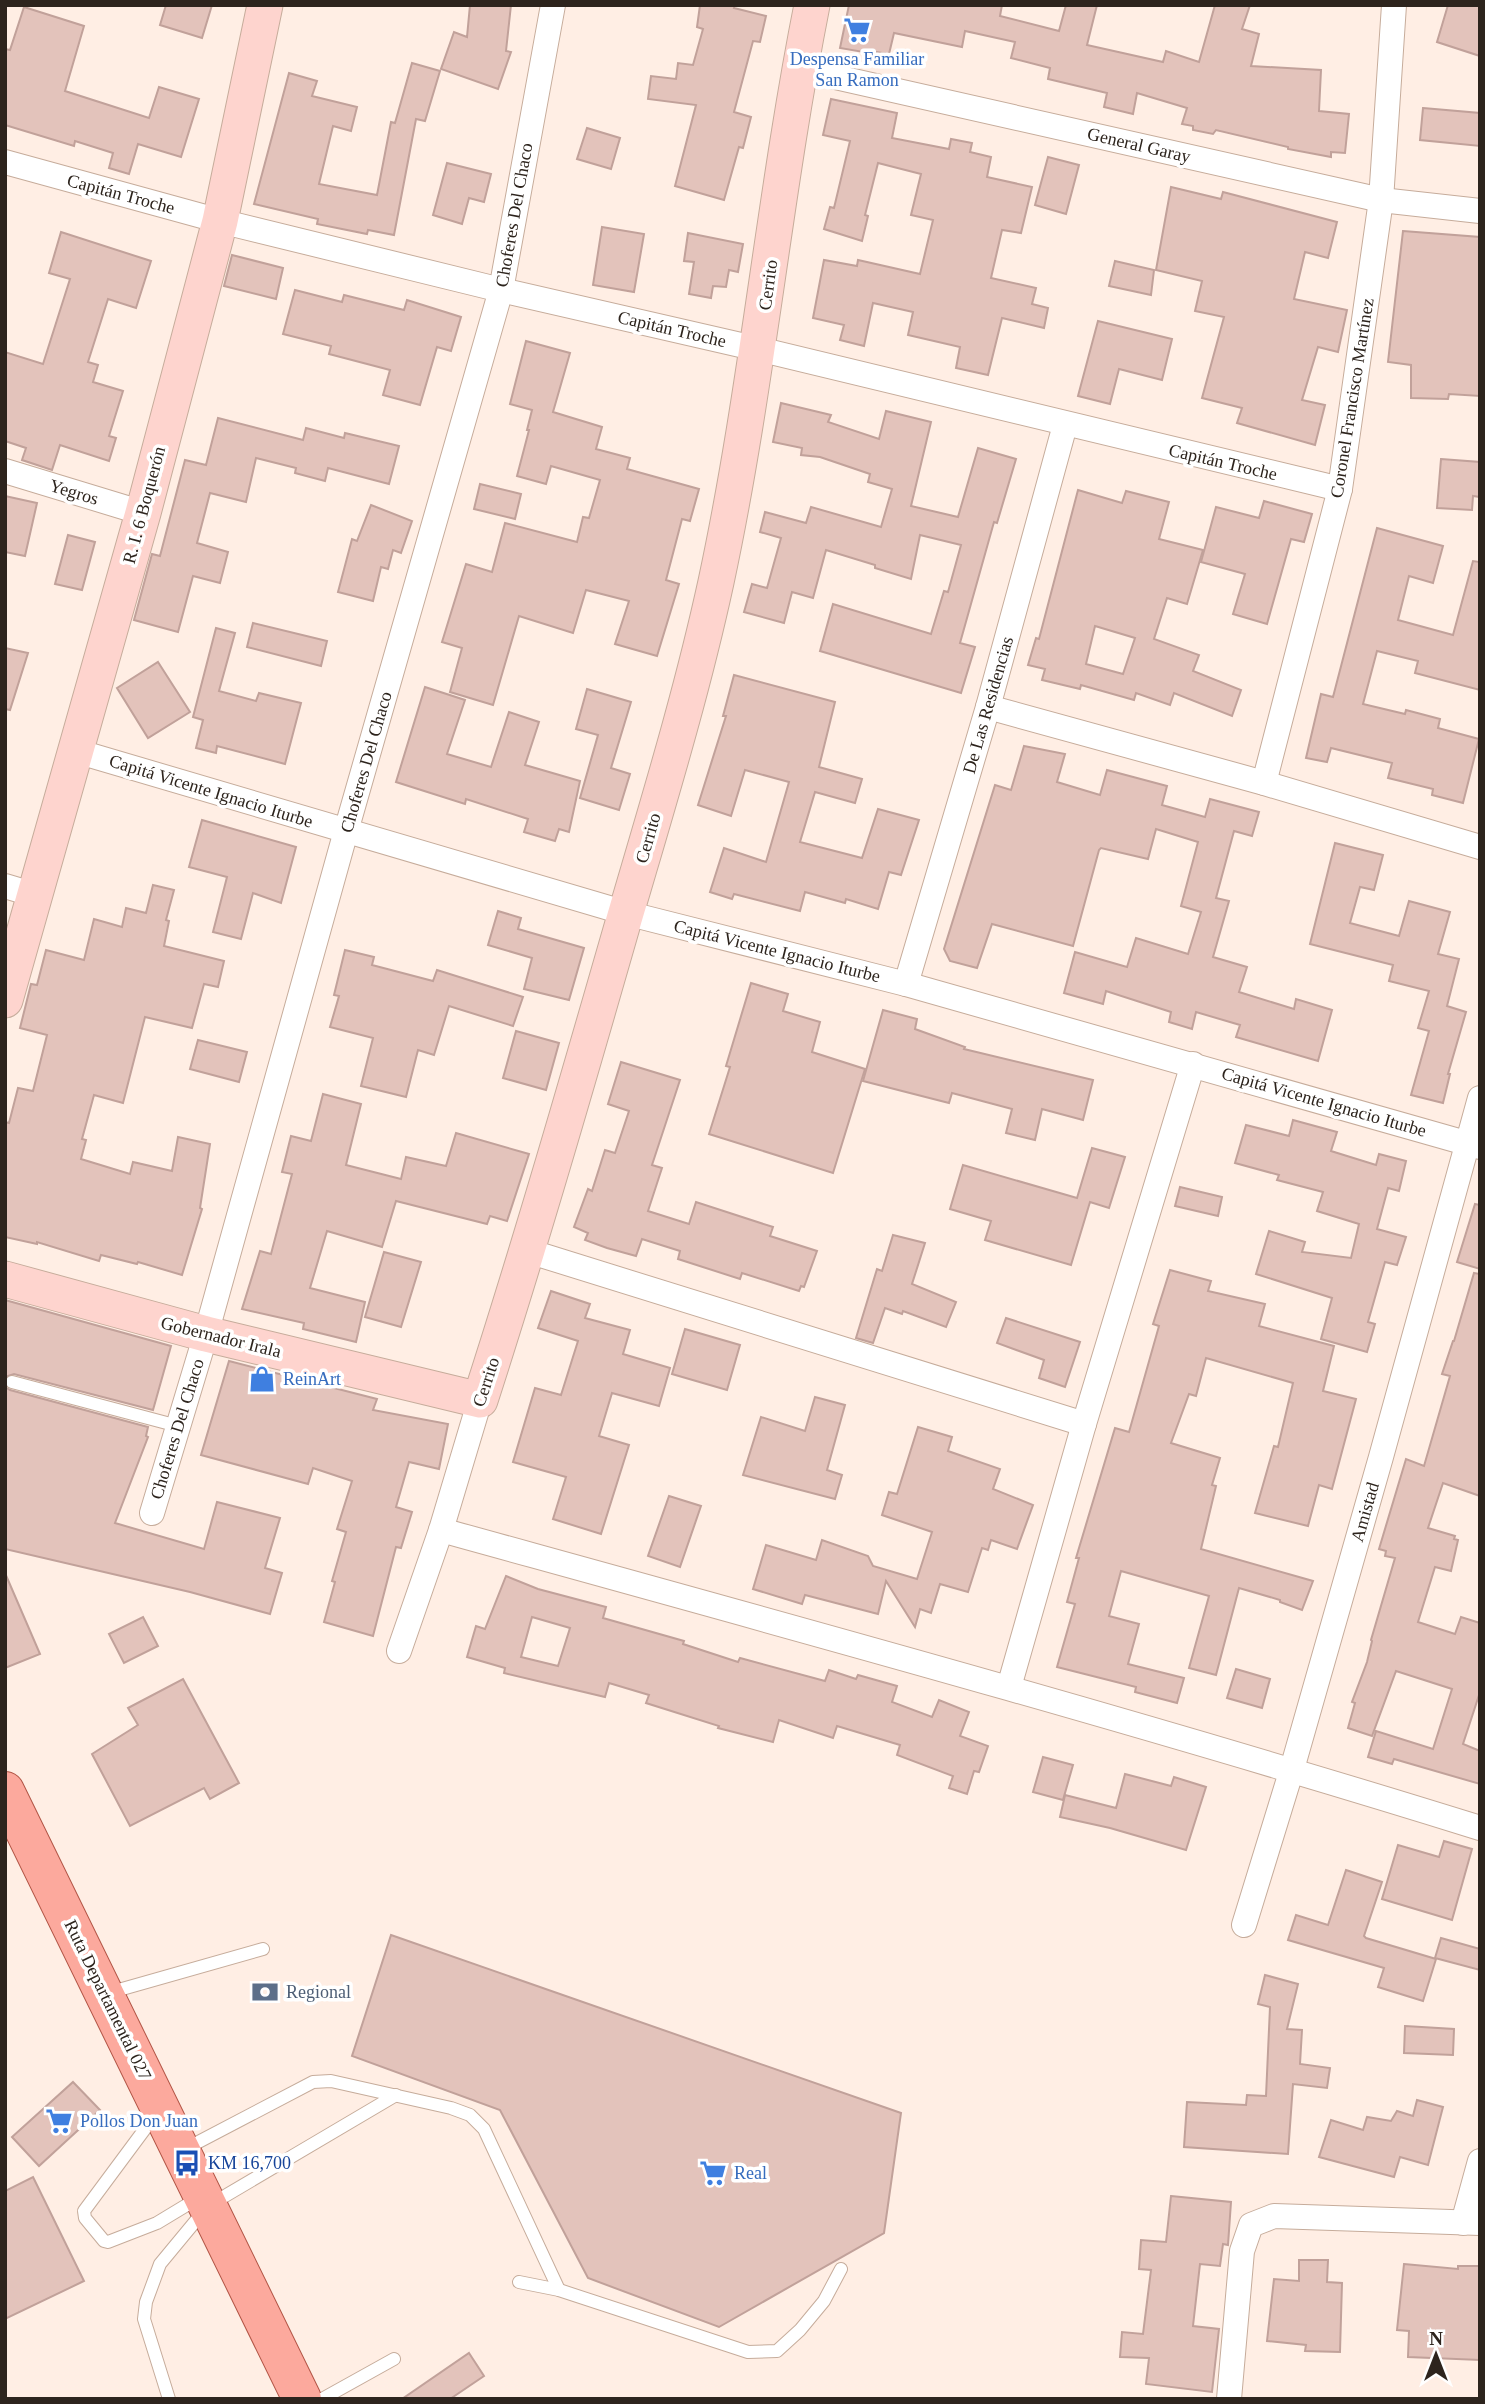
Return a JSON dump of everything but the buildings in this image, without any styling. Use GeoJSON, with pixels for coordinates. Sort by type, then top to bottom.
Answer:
{"type":"FeatureCollection","features":[{"type":"Feature","properties":{"kind":"main road","name":"Ruta Departamental 027"},"geometry":{"type":"LineString","coordinates":[[5,1791],[302,2399]]}},
{"type":"Feature","properties":{"kind":"street","name":"R. I. 6 Boquerón"},"geometry":{"type":"LineString","coordinates":[[5,1000],[20,891],[76,751],[143,513],[220,221],[265,5]]}},
{"type":"Feature","properties":{"kind":"street","name":"Choferes Del Chaco"},"geometry":{"type":"LineString","coordinates":[[152,1513],[206,1334],[501,290],[553,5]]}},
{"type":"Feature","properties":{"kind":"street","name":"Cerrito"},"geometry":{"type":"LineString","coordinates":[[399,1651],[441,1530],[528,1251],[682,720],[716,582],[758,349],[812,5]]}},
{"type":"Feature","properties":{"kind":"street","name":"Coronel Francisco Martínez"},"geometry":{"type":"LineString","coordinates":[[1264,783],[1340,489],[1381,200],[1394,5]]}},
{"type":"Feature","properties":{"kind":"street","name":"General Garay"},"geometry":{"type":"LineString","coordinates":[[800,69],[1381,200],[1480,211]]}},
{"type":"Feature","properties":{"kind":"street","name":"Capitán Troche"},"geometry":{"type":"LineString","coordinates":[[5,162],[220,221],[501,290],[1340,489]]}},
{"type":"Feature","properties":{"kind":"street","name":"De Las Residencias"},"geometry":{"type":"LineString","coordinates":[[906,984],[988,707],[1065,425]]}},
{"type":"Feature","properties":{"kind":"street","name":"Yegros"},"geometry":{"type":"LineString","coordinates":[[5,471],[143,513]]}},
{"type":"Feature","properties":{"kind":"street"},"geometry":{"type":"LineString","coordinates":[[988,707],[1480,846]]}},
{"type":"Feature","properties":{"kind":"street","name":"Capitá Vicente Ignacio Iturbe"},"geometry":{"type":"LineString","coordinates":[[76,751],[626,913],[906,984],[1474,1145]]}},
{"type":"Feature","properties":{"kind":"street"},"geometry":{"type":"LineString","coordinates":[[1009,1687],[1084,1424],[1193,1064]]}},
{"type":"Feature","properties":{"kind":"street","name":"Amistad"},"geometry":{"type":"LineString","coordinates":[[1244,1925],[1474,1145],[1480,1098]]}},
{"type":"Feature","properties":{"kind":"street"},"geometry":{"type":"LineString","coordinates":[[528,1251],[1084,1424]]}},
{"type":"Feature","properties":{"kind":"street","name":"Gobernador Irala"},"geometry":{"type":"LineString","coordinates":[[5,1279],[206,1334],[480,1400]]}},
{"type":"Feature","properties":{"kind":"street"},"geometry":{"type":"LineString","coordinates":[[441,1530],[1009,1687],[1292,1769],[1480,1828]]}},
{"type":"Feature","properties":{"kind":"street"},"geometry":{"type":"LineString","coordinates":[[1229,2399],[1242,2251],[1251,2225],[1274,2216],[1471,2223],[1480,2161]]}},
{"type":"Feature","properties":{"kind":"lane"},"geometry":{"type":"LineString","coordinates":[[12,1381],[178,1426]]}},
{"type":"Feature","properties":{"kind":"lane"},"geometry":{"type":"LineString","coordinates":[[105,1994],[263,1949]]}},
{"type":"Feature","properties":{"kind":"lane"},"geometry":{"type":"LineString","coordinates":[[182,2151],[313,2082],[348,2083],[470,2115],[484,2129],[559,2290]]}},
{"type":"Feature","properties":{"kind":"lane"},"geometry":{"type":"LineString","coordinates":[[160,2108],[83,2215],[104,2241],[108,2242],[158,2223],[206,2201],[396,2095]]}},
{"type":"Feature","properties":{"kind":"lane"},"geometry":{"type":"LineString","coordinates":[[169,2399],[144,2319],[146,2302],[160,2264],[206,2201]]}},
{"type":"Feature","properties":{"kind":"lane"},"geometry":{"type":"LineString","coordinates":[[519,2282],[559,2290],[748,2352],[777,2351],[800,2330],[824,2301],[841,2269]]}},
{"type":"Feature","properties":{"kind":"lane"},"geometry":{"type":"LineString","coordinates":[[322,2399],[394,2359]]}},
{"type":"Feature","properties":{"kind":"place","name":"Despensa Familiar San Ramon"},"geometry":{"type":"Point","coordinates":[857,30]}},
{"type":"Feature","properties":{"kind":"place","name":"ReinArt"},"geometry":{"type":"Point","coordinates":[262,1379]}},
{"type":"Feature","properties":{"kind":"place","name":"Regional"},"geometry":{"type":"Point","coordinates":[265,1992]}},
{"type":"Feature","properties":{"kind":"place","name":"Pollos Don Juan"},"geometry":{"type":"Point","coordinates":[59,2121]}},
{"type":"Feature","properties":{"kind":"place","name":"KM 16,700"},"geometry":{"type":"Point","coordinates":[187,2163]}},
{"type":"Feature","properties":{"kind":"place","name":"Real"},"geometry":{"type":"Point","coordinates":[713,2173]}}]}
